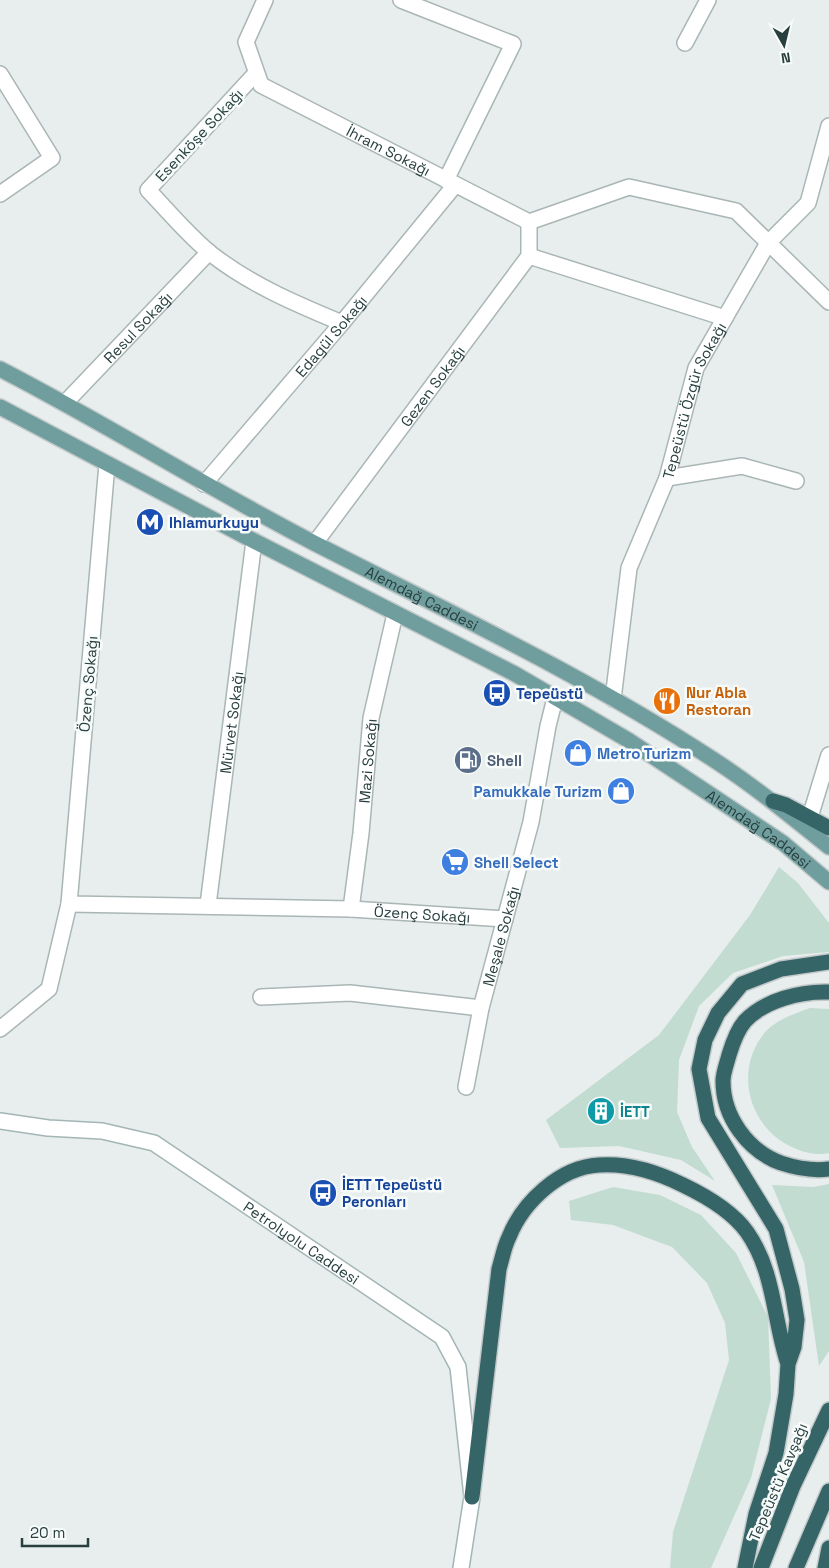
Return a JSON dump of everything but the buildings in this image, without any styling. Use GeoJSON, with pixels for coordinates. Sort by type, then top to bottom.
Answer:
{"type":"FeatureCollection","features":[{"type":"Feature","properties":{"kind":"highway"},"geometry":{"type":"LineString","coordinates":[[773,801],[786,805],[829,828]]}},
{"type":"Feature","properties":{"kind":"highway"},"geometry":{"type":"LineString","coordinates":[[745,1568],[756,1514],[776,1453],[786,1394],[788,1364],[794,1347],[797,1320],[792,1290],[778,1236],[768,1215],[708,1118],[700,1068],[706,1040],[718,1013],[742,984],[781,969],[829,962]]}},
{"type":"Feature","properties":{"kind":"highway"},"geometry":{"type":"LineString","coordinates":[[829,992],[787,997],[763,1008],[744,1022],[731,1048],[723,1080],[729,1114],[746,1140],[767,1158],[796,1168],[829,1169]]}},
{"type":"Feature","properties":{"kind":"highway"},"geometry":{"type":"LineString","coordinates":[[472,1497],[499,1269],[509,1236],[523,1211],[544,1189],[569,1173],[599,1165],[629,1167],[662,1174],[695,1190],[728,1212],[746,1230],[758,1250],[770,1282],[781,1343],[788,1364]]}},
{"type":"Feature","properties":{"kind":"highway","name":"Tepeüstü Kavşağı"},"geometry":{"type":"LineString","coordinates":[[761,1568],[793,1486],[829,1410]]}},
{"type":"Feature","properties":{"kind":"highway"},"geometry":{"type":"LineString","coordinates":[[796,1568],[829,1492]]}},
{"type":"Feature","properties":{"kind":"highway"},"geometry":{"type":"LineString","coordinates":[[826,1568],[829,1548]]}},
{"type":"Feature","properties":{"kind":"main road","name":"Alemdağ Caddesi"},"geometry":{"type":"LineString","coordinates":[[0,370],[65,403],[204,484],[315,544],[514,643],[613,699],[714,760],[773,801],[829,847]]}},
{"type":"Feature","properties":{"kind":"main road","name":"Alemdağ Caddesi"},"geometry":{"type":"LineString","coordinates":[[0,407],[254,541],[514,674],[628,740],[783,844],[829,882]]}},
{"type":"Feature","properties":{"kind":"street"},"geometry":{"type":"LineString","coordinates":[[256,73],[246,42],[265,0]]}},
{"type":"Feature","properties":{"kind":"street","name":"Edagül Sokağı"},"geometry":{"type":"LineString","coordinates":[[204,484],[342,323],[451,182],[513,44],[401,0]]}},
{"type":"Feature","properties":{"kind":"street"},"geometry":{"type":"LineString","coordinates":[[685,44],[708,0]]}},
{"type":"Feature","properties":{"kind":"street","name":"İhram Sokağı"},"geometry":{"type":"LineString","coordinates":[[256,73],[261,85],[529,222]]}},
{"type":"Feature","properties":{"kind":"street","name":"Esenköşe Sokağı"},"geometry":{"type":"LineString","coordinates":[[256,73],[148,190],[209,252],[252,282],[299,306],[342,323]]}},
{"type":"Feature","properties":{"kind":"street"},"geometry":{"type":"LineString","coordinates":[[0,74],[52,158],[0,194]]}},
{"type":"Feature","properties":{"kind":"street","name":"Tepeüstü Özgür Sokağı"},"geometry":{"type":"LineString","coordinates":[[613,699],[629,568],[667,478],[696,368],[768,243],[808,203],[829,126]]}},
{"type":"Feature","properties":{"kind":"street"},"geometry":{"type":"LineString","coordinates":[[724,318],[528,256],[529,222],[629,187],[736,210],[829,302]]}},
{"type":"Feature","properties":{"kind":"street","name":"Resul Sokağı"},"geometry":{"type":"LineString","coordinates":[[65,403],[209,252]]}},
{"type":"Feature","properties":{"kind":"street","name":"Gezen Sokağı"},"geometry":{"type":"LineString","coordinates":[[315,544],[528,256]]}},
{"type":"Feature","properties":{"kind":"street","name":"Özenç Sokağı"},"geometry":{"type":"LineString","coordinates":[[0,1029],[49,990],[69,904],[107,464]]}},
{"type":"Feature","properties":{"kind":"street"},"geometry":{"type":"LineString","coordinates":[[667,478],[742,466],[796,481]]}},
{"type":"Feature","properties":{"kind":"street","name":"Mürvet Sokağı"},"geometry":{"type":"LineString","coordinates":[[208,905],[254,541]]}},
{"type":"Feature","properties":{"kind":"street","name":"Mazi Sokağı"},"geometry":{"type":"LineString","coordinates":[[351,909],[361,833],[371,718],[395,614]]}},
{"type":"Feature","properties":{"kind":"street","name":"Meşale Sokağı"},"geometry":{"type":"LineString","coordinates":[[466,1087],[481,1008],[531,822],[555,698]]}},
{"type":"Feature","properties":{"kind":"street"},"geometry":{"type":"LineString","coordinates":[[810,817],[829,755]]}},
{"type":"Feature","properties":{"kind":"street","name":"Özenç Sokağı"},"geometry":{"type":"LineString","coordinates":[[69,904],[351,909],[505,919]]}},
{"type":"Feature","properties":{"kind":"street"},"geometry":{"type":"LineString","coordinates":[[261,997],[350,993],[481,1008]]}},
{"type":"Feature","properties":{"kind":"street","name":"Petrolyolu Caddesi"},"geometry":{"type":"LineString","coordinates":[[0,1121],[48,1128],[102,1131],[154,1143],[442,1337],[458,1367],[472,1497],[462,1568]]}},
{"type":"Feature","properties":{"kind":"green space"},"geometry":{"type":"Polygon","coordinates":[[[779,867],[798,883],[829,923],[829,952],[783,956],[733,973],[699,1006],[679,1060],[677,1112],[692,1147],[715,1181],[681,1160],[619,1146],[560,1148],[546,1120],[659,1035],[750,915],[779,867]]]}},
{"type":"Feature","properties":{"kind":"green space"},"geometry":{"type":"Polygon","coordinates":[[[810,1008],[829,1009],[829,1153],[824,1154],[800,1150],[777,1138],[765,1126],[756,1112],[750,1096],[748,1079],[750,1062],[756,1046],[766,1031],[781,1020],[810,1008]]]}},
{"type":"Feature","properties":{"kind":"green space"},"geometry":{"type":"Polygon","coordinates":[[[829,1184],[829,1351],[819,1366],[804,1262],[772,1185],[813,1187],[829,1184]]]}},
{"type":"Feature","properties":{"kind":"green space"},"geometry":{"type":"Polygon","coordinates":[[[613,1187],[660,1195],[701,1215],[736,1253],[768,1317],[771,1399],[751,1478],[711,1568],[670,1568],[673,1532],[729,1360],[725,1323],[707,1283],[672,1247],[613,1225],[571,1220],[569,1201],[613,1187]]]}},
{"type":"Feature","properties":{"kind":"place","name":"Ihlamurkuyu"},"geometry":{"type":"Point","coordinates":[150,522]}},
{"type":"Feature","properties":{"kind":"place","name":"Tepeüstü"},"geometry":{"type":"Point","coordinates":[497,693]}},
{"type":"Feature","properties":{"kind":"place","name":"Nur Abla Restoran"},"geometry":{"type":"Point","coordinates":[667,701]}},
{"type":"Feature","properties":{"kind":"place","name":"Metro Turizm"},"geometry":{"type":"Point","coordinates":[578,753]}},
{"type":"Feature","properties":{"kind":"place","name":"Shell"},"geometry":{"type":"Point","coordinates":[468,760]}},
{"type":"Feature","properties":{"kind":"place","name":"Pamukkale Turizm"},"geometry":{"type":"Point","coordinates":[621,791]}},
{"type":"Feature","properties":{"kind":"place","name":"Shell Select"},"geometry":{"type":"Point","coordinates":[455,862]}},
{"type":"Feature","properties":{"kind":"place","name":"İETT"},"geometry":{"type":"Point","coordinates":[601,1111]}},
{"type":"Feature","properties":{"kind":"place","name":"İETT Tepeüstü Peronları"},"geometry":{"type":"Point","coordinates":[323,1193]}}]}
